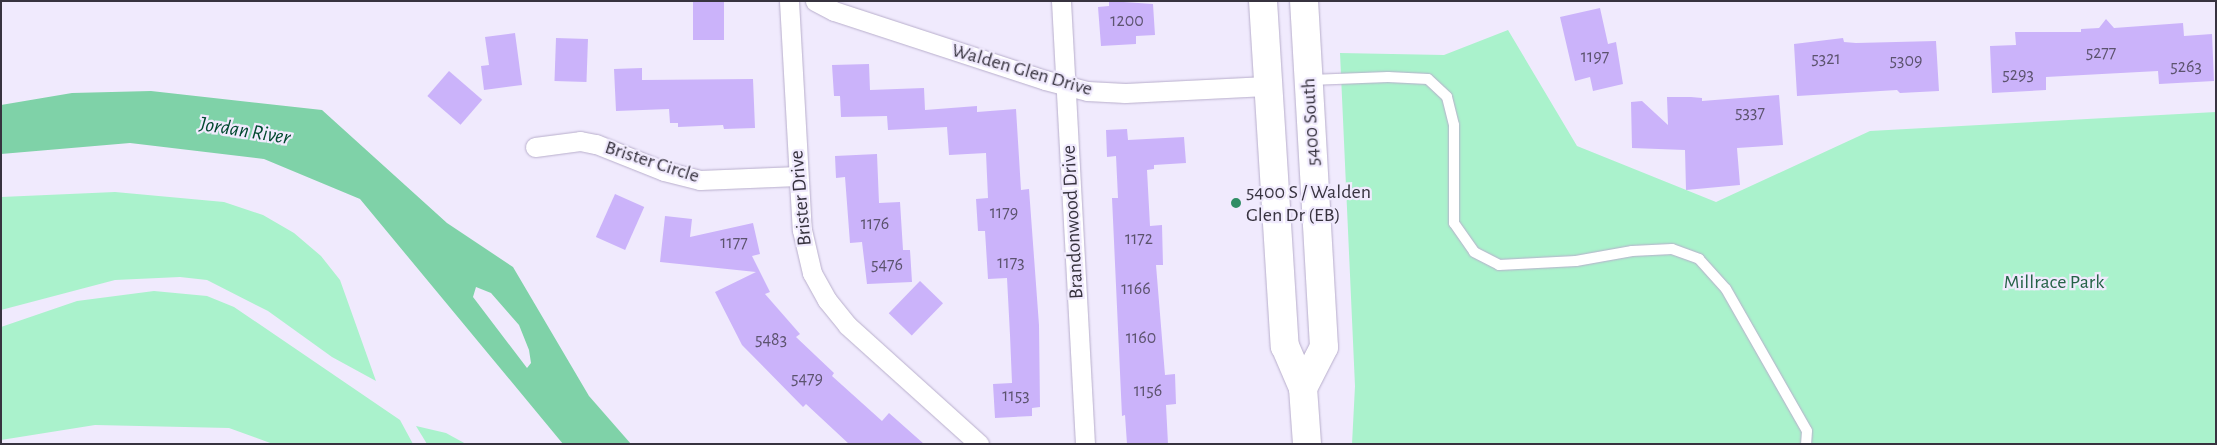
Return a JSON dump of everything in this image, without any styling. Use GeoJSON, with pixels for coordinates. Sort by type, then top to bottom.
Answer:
{"type":"FeatureCollection","features":[{"type":"Feature","properties":{"kind":"main road","name":"5400 South"},"geometry":{"type":"LineString","coordinates":[[1263,1],[1285,346],[1303,388],[1307,444]]}},
{"type":"Feature","properties":{"kind":"main road","name":"5400 South"},"geometry":{"type":"LineString","coordinates":[[1303,388],[1324,347],[1304,1]]}},
{"type":"Feature","properties":{"kind":"street","name":"Brister Drive"},"geometry":{"type":"LineString","coordinates":[[789,1],[798,176],[807,259],[827,300],[847,325],[979,444]]}},
{"type":"Feature","properties":{"kind":"street","name":"Walden Glen Drive"},"geometry":{"type":"LineString","coordinates":[[815,1],[834,11],[1066,86],[1125,93],[1268,86]]}},
{"type":"Feature","properties":{"kind":"street","name":"Brandonwood Drive"},"geometry":{"type":"LineString","coordinates":[[1061,1],[1085,444]]}},
{"type":"Feature","properties":{"kind":"street","name":"Brister Circle"},"geometry":{"type":"LineString","coordinates":[[535,147],[580,141],[596,144],[664,171],[700,180],[798,176]]}},
{"type":"Feature","properties":{"kind":"lane"},"geometry":{"type":"LineString","coordinates":[[1308,80],[1388,77],[1428,79],[1447,97],[1454,125],[1454,222],[1474,252],[1498,265],[1576,261],[1632,251],[1672,249],[1699,259],[1726,289],[1807,431],[1806,444]]}},
{"type":"Feature","properties":{"kind":"green space","name":"Millrace Park"},"geometry":{"type":"Polygon","coordinates":[[[1508,30],[1577,146],[1716,202],[1870,131],[2216,112],[2216,444],[1352,444],[1355,386],[1340,53],[1444,55],[1508,30]]]}},
{"type":"Feature","properties":{"kind":"green space"},"geometry":{"type":"Polygon","coordinates":[[[115,192],[224,202],[263,215],[294,233],[321,256],[340,280],[376,381],[332,357],[268,311],[207,280],[180,277],[115,280],[1,310],[1,197],[115,192]]]}},
{"type":"Feature","properties":{"kind":"green space"},"geometry":{"type":"Polygon","coordinates":[[[154,291],[207,296],[234,307],[400,420],[413,444],[273,444],[229,428],[95,425],[1,440],[1,327],[77,301],[154,291]]]}},
{"type":"Feature","properties":{"kind":"green space"},"geometry":{"type":"Polygon","coordinates":[[[416,426],[446,433],[466,444],[427,444],[416,426]]]}},
{"type":"Feature","properties":{"kind":"water","name":"Jordan River"},"geometry":{"type":"Polygon","coordinates":[[[151,91],[322,110],[447,223],[513,267],[589,396],[631,444],[563,444],[360,199],[264,159],[130,143],[1,154],[1,105],[72,93],[151,91]],[[476,287],[473,297],[527,368],[531,363],[529,350],[519,325],[491,293],[476,287]]]}},
{"type":"Feature","properties":{"kind":"building"},"geometry":{"type":"Polygon","coordinates":[[[693,1],[724,1],[724,40],[693,40],[693,1]]]}},
{"type":"Feature","properties":{"kind":"building"},"geometry":{"type":"Polygon","coordinates":[[[1109,1],[1153,4],[1155,35],[1136,36],[1136,44],[1101,46],[1098,7],[1109,6],[1109,1]]]}},
{"type":"Feature","properties":{"kind":"building"},"geometry":{"type":"Polygon","coordinates":[[[1600,8],[1608,44],[1616,42],[1623,84],[1593,91],[1590,77],[1575,81],[1560,17],[1600,8]]]}},
{"type":"Feature","properties":{"kind":"building"},"geometry":{"type":"Polygon","coordinates":[[[2106,19],[2114,28],[2183,23],[2184,36],[2212,34],[2214,81],[2159,84],[2158,71],[2046,77],[2046,90],[1992,93],[1990,46],[2016,45],[2015,32],[2081,32],[2081,29],[2099,28],[2106,19]]]}},
{"type":"Feature","properties":{"kind":"building"},"geometry":{"type":"Polygon","coordinates":[[[515,33],[522,85],[484,90],[481,66],[489,65],[485,37],[515,33]]]}},
{"type":"Feature","properties":{"kind":"building"},"geometry":{"type":"Polygon","coordinates":[[[556,38],[588,39],[586,82],[554,81],[556,38]]]}},
{"type":"Feature","properties":{"kind":"building"},"geometry":{"type":"Polygon","coordinates":[[[1843,38],[1844,42],[1856,43],[1936,41],[1939,91],[1900,93],[1897,90],[1797,96],[1794,44],[1843,38]]]}},
{"type":"Feature","properties":{"kind":"building"},"geometry":{"type":"Polygon","coordinates":[[[869,64],[870,90],[924,88],[925,110],[977,106],[977,112],[1016,109],[1021,190],[1029,189],[1039,325],[1040,407],[1032,408],[1032,416],[995,418],[993,384],[1012,383],[1007,278],[988,279],[985,231],[978,231],[976,199],[988,198],[986,153],[949,155],[947,127],[888,130],[887,116],[841,117],[840,96],[834,96],[832,65],[869,64]]]}},
{"type":"Feature","properties":{"kind":"building"},"geometry":{"type":"Polygon","coordinates":[[[642,68],[642,80],[753,79],[755,128],[724,129],[723,125],[678,127],[678,123],[670,123],[669,109],[616,111],[614,69],[642,68]]]}},
{"type":"Feature","properties":{"kind":"building"},"geometry":{"type":"Polygon","coordinates":[[[449,71],[482,100],[461,125],[427,96],[449,71]]]}},
{"type":"Feature","properties":{"kind":"building"},"geometry":{"type":"Polygon","coordinates":[[[1779,95],[1783,145],[1737,148],[1740,185],[1686,190],[1685,150],[1632,148],[1631,102],[1642,101],[1668,125],[1667,97],[1702,98],[1702,101],[1779,95]]]}},
{"type":"Feature","properties":{"kind":"building"},"geometry":{"type":"Polygon","coordinates":[[[1127,129],[1128,140],[1184,137],[1186,163],[1154,165],[1154,169],[1147,170],[1150,226],[1162,225],[1163,265],[1156,265],[1165,375],[1175,374],[1176,404],[1166,405],[1168,444],[1127,444],[1125,415],[1122,416],[1112,198],[1118,198],[1116,156],[1107,157],[1106,130],[1127,129]]]}},
{"type":"Feature","properties":{"kind":"building"},"geometry":{"type":"Polygon","coordinates":[[[877,154],[879,203],[900,202],[903,250],[910,250],[912,282],[867,284],[862,242],[850,243],[845,177],[836,178],[835,156],[877,154]]]}},
{"type":"Feature","properties":{"kind":"building"},"geometry":{"type":"Polygon","coordinates":[[[615,194],[644,207],[625,250],[596,237],[615,194]]]}},
{"type":"Feature","properties":{"kind":"building"},"geometry":{"type":"Polygon","coordinates":[[[665,216],[692,219],[690,237],[753,223],[760,254],[752,256],[770,292],[765,294],[800,334],[796,337],[834,373],[832,376],[882,421],[889,413],[924,444],[849,444],[806,404],[803,407],[742,345],[715,292],[756,272],[660,262],[665,216]]]}},
{"type":"Feature","properties":{"kind":"building"},"geometry":{"type":"Polygon","coordinates":[[[920,281],[943,303],[912,336],[889,313],[920,281]]]}},
{"type":"Feature","properties":{"kind":"place","name":"5400 S / Walden Glen Dr (EB)"},"geometry":{"type":"Point","coordinates":[1236,203]}}]}
